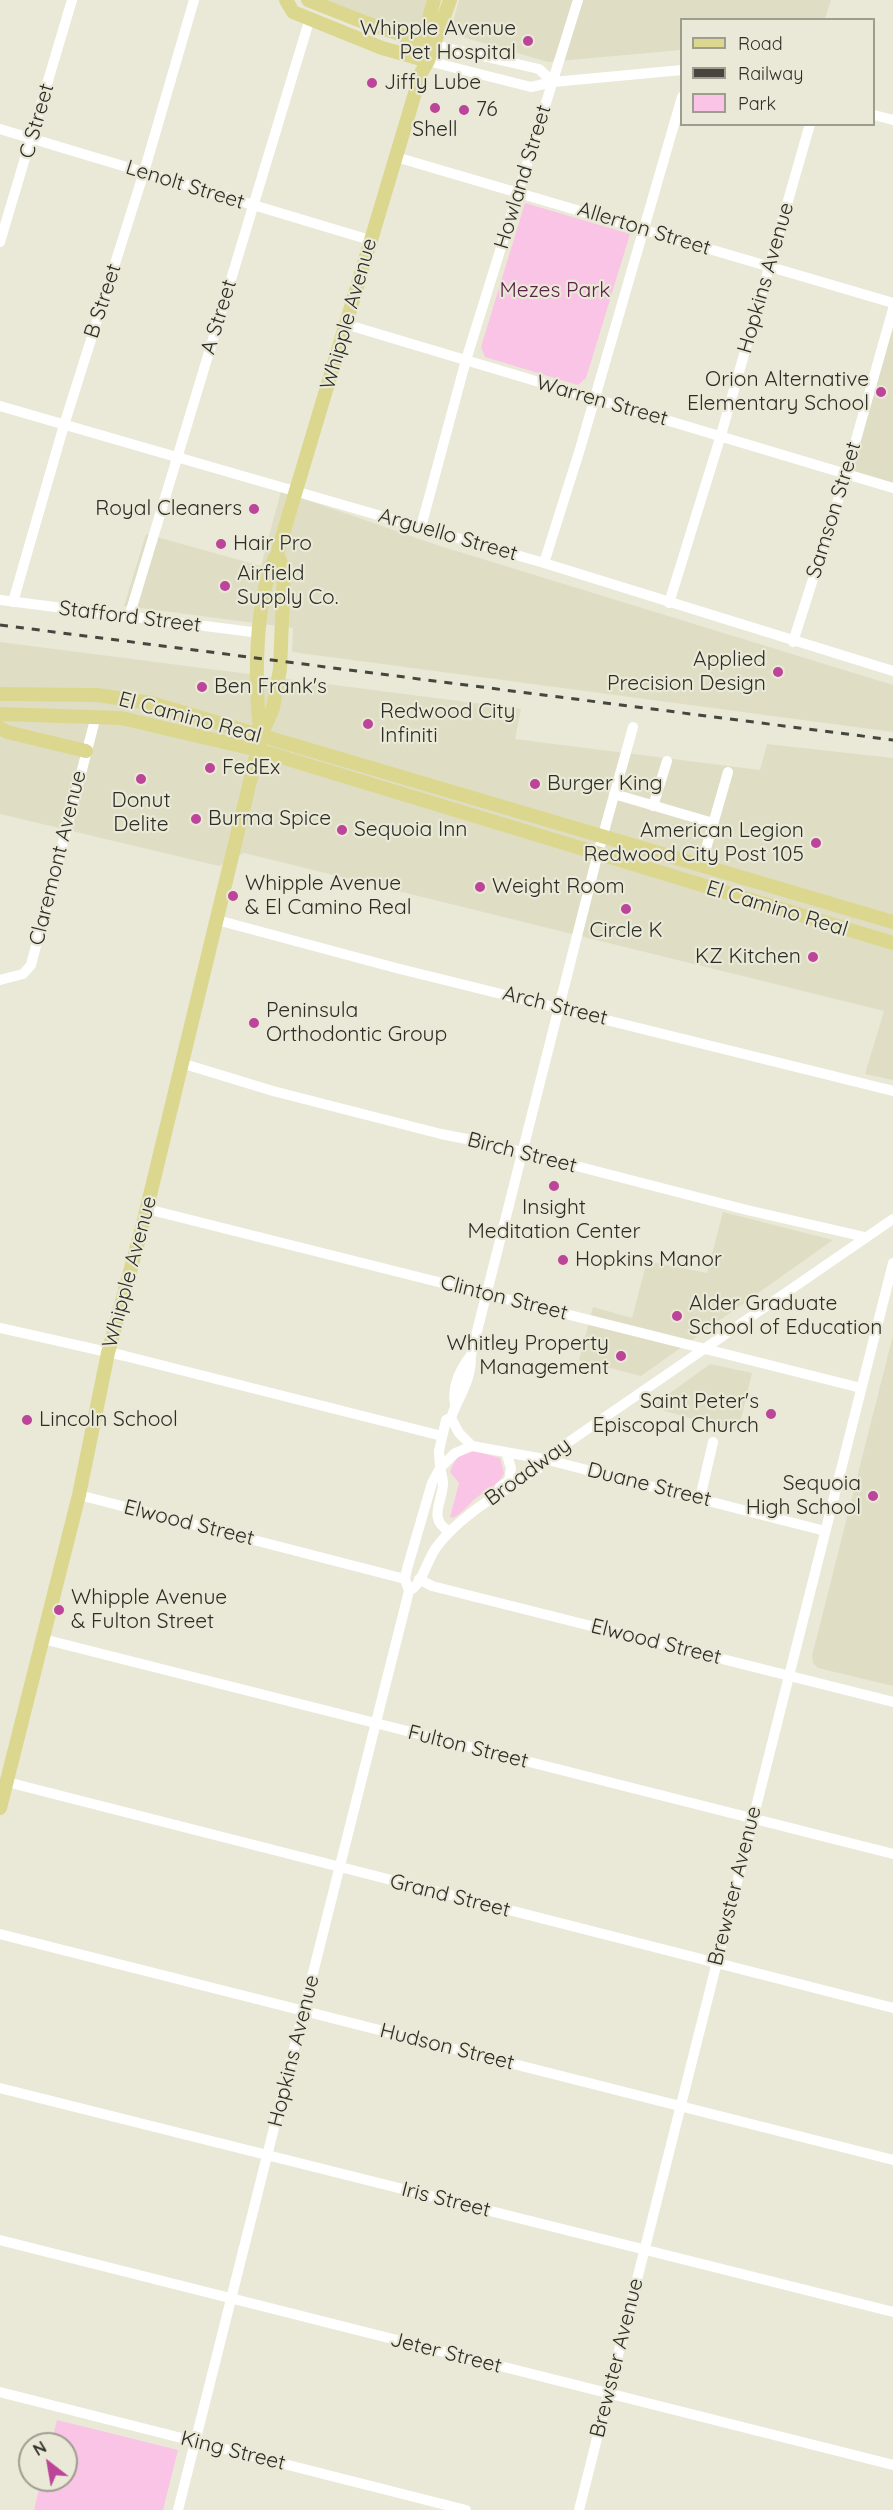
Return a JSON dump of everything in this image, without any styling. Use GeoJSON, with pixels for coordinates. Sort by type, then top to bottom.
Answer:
{"type":"FeatureCollection","features":[{"type":"Feature","properties":{"kind":"main road"},"geometry":{"type":"LineString","coordinates":[[286,0],[292,12],[422,64]]}},
{"type":"Feature","properties":{"kind":"main road"},"geometry":{"type":"LineString","coordinates":[[308,0],[428,43]]}},
{"type":"Feature","properties":{"kind":"main road","name":"Whipple Avenue"},"geometry":{"type":"LineString","coordinates":[[261,736],[257,708],[264,588],[296,492],[396,157],[428,43],[434,0]]}},
{"type":"Feature","properties":{"kind":"main road","name":"Whipple Avenue"},"geometry":{"type":"LineString","coordinates":[[428,43],[450,0]]}},
{"type":"Feature","properties":{"kind":"main road","name":"Whipple Avenue"},"geometry":{"type":"LineString","coordinates":[[0,1808],[78,1495],[108,1353],[147,1209],[261,736],[273,708],[280,669],[284,571],[277,554]]}},
{"type":"Feature","properties":{"kind":"main road","name":"El Camino Real"},"geometry":{"type":"LineString","coordinates":[[0,694],[98,695],[142,702],[893,922]]}},
{"type":"Feature","properties":{"kind":"main road","name":"El Camino Real"},"geometry":{"type":"LineString","coordinates":[[0,714],[121,718],[258,750],[893,943]]}},
{"type":"Feature","properties":{"kind":"main road"},"geometry":{"type":"LineString","coordinates":[[0,728],[7,732],[86,752]]}},
{"type":"Feature","properties":{"kind":"street","name":"C Street"},"geometry":{"type":"LineString","coordinates":[[0,242],[72,0]]}},
{"type":"Feature","properties":{"kind":"street","name":"B Street"},"geometry":{"type":"LineString","coordinates":[[13,602],[64,425],[144,172],[194,0]]}},
{"type":"Feature","properties":{"kind":"street","name":"Howland Street"},"geometry":{"type":"LineString","coordinates":[[421,526],[466,360],[578,0]]}},
{"type":"Feature","properties":{"kind":"street","name":"A Street"},"geometry":{"type":"LineString","coordinates":[[129,617],[310,18]]}},
{"type":"Feature","properties":{"kind":"street"},"geometry":{"type":"LineString","coordinates":[[428,43],[539,69],[553,82]]}},
{"type":"Feature","properties":{"kind":"street"},"geometry":{"type":"LineString","coordinates":[[422,64],[531,87],[553,82],[680,70]]}},
{"type":"Feature","properties":{"kind":"street"},"geometry":{"type":"LineString","coordinates":[[544,563],[680,100]]}},
{"type":"Feature","properties":{"kind":"street"},"geometry":{"type":"LineString","coordinates":[[875,115],[893,120]]}},
{"type":"Feature","properties":{"kind":"street","name":"Hopkins Avenue"},"geometry":{"type":"LineString","coordinates":[[669,603],[722,435],[809,126]]}},
{"type":"Feature","properties":{"kind":"street","name":"Lenolt Street"},"geometry":{"type":"LineString","coordinates":[[0,129],[370,240]]}},
{"type":"Feature","properties":{"kind":"street","name":"Allerton Street"},"geometry":{"type":"LineString","coordinates":[[396,157],[893,303]]}},
{"type":"Feature","properties":{"kind":"street","name":"Samson Street"},"geometry":{"type":"LineString","coordinates":[[793,642],[846,475],[893,309]]}},
{"type":"Feature","properties":{"kind":"street","name":"Warren Street"},"geometry":{"type":"LineString","coordinates":[[345,324],[893,488]]}},
{"type":"Feature","properties":{"kind":"street","name":"Arguello Street"},"geometry":{"type":"LineString","coordinates":[[0,405],[177,458],[421,526],[893,671]]}},
{"type":"Feature","properties":{"kind":"street","name":"Stafford Street"},"geometry":{"type":"LineString","coordinates":[[0,600],[260,633]]}},
{"type":"Feature","properties":{"kind":"street","name":"Claremont Avenue"},"geometry":{"type":"LineString","coordinates":[[0,980],[23,974],[31,965],[96,716]]}},
{"type":"Feature","properties":{"kind":"street"},"geometry":{"type":"LineString","coordinates":[[449,1531],[440,1523],[437,1516],[443,1483],[439,1451],[442,1436],[446,1420],[451,1418],[455,1406],[453,1393],[461,1369],[471,1355],[598,853],[633,726]]}},
{"type":"Feature","properties":{"kind":"street"},"geometry":{"type":"LineString","coordinates":[[653,806],[667,761]]}},
{"type":"Feature","properties":{"kind":"street"},"geometry":{"type":"LineString","coordinates":[[705,852],[728,772]]}},
{"type":"Feature","properties":{"kind":"street"},"geometry":{"type":"LineString","coordinates":[[614,794],[713,823]]}},
{"type":"Feature","properties":{"kind":"street","name":"Arch Street"},"geometry":{"type":"LineString","coordinates":[[217,920],[396,968],[893,1091]]}},
{"type":"Feature","properties":{"kind":"street","name":"Birch Street"},"geometry":{"type":"LineString","coordinates":[[181,1063],[292,1096],[441,1134],[865,1237]]}},
{"type":"Feature","properties":{"kind":"street","name":"Clinton Street"},"geometry":{"type":"LineString","coordinates":[[147,1209],[861,1388]]}},
{"type":"Feature","properties":{"kind":"street","name":"Broadway"},"geometry":{"type":"LineString","coordinates":[[419,1579],[430,1555],[449,1531],[538,1469],[544,1459],[893,1219]]}},
{"type":"Feature","properties":{"kind":"street","name":"Brewster Avenue"},"geometry":{"type":"LineString","coordinates":[[579,2510],[893,1263]]}},
{"type":"Feature","properties":{"kind":"street"},"geometry":{"type":"LineString","coordinates":[[0,1328],[442,1436]]}},
{"type":"Feature","properties":{"kind":"street"},"geometry":{"type":"LineString","coordinates":[[409,1591],[405,1579],[432,1483],[440,1468],[455,1453],[472,1446],[459,1433],[451,1418]]}},
{"type":"Feature","properties":{"kind":"street"},"geometry":{"type":"LineString","coordinates":[[700,1498],[713,1442]]}},
{"type":"Feature","properties":{"kind":"street","name":"Duane Street"},"geometry":{"type":"LineString","coordinates":[[472,1446],[544,1459],[825,1532]]}},
{"type":"Feature","properties":{"kind":"street"},"geometry":{"type":"LineString","coordinates":[[482,1506],[484,1497],[509,1481],[511,1468],[506,1452]]}},
{"type":"Feature","properties":{"kind":"street","name":"Elwood Street"},"geometry":{"type":"LineString","coordinates":[[78,1495],[405,1579]]}},
{"type":"Feature","properties":{"kind":"street"},"geometry":{"type":"LineString","coordinates":[[415,1543],[419,1552],[416,1566],[419,1579]]}},
{"type":"Feature","properties":{"kind":"street","name":"Hopkins Avenue"},"geometry":{"type":"LineString","coordinates":[[178,2510],[409,1591],[415,1588],[419,1579]]}},
{"type":"Feature","properties":{"kind":"street","name":"Elwood Street"},"geometry":{"type":"LineString","coordinates":[[419,1579],[432,1586],[893,1702]]}},
{"type":"Feature","properties":{"kind":"street","name":"Fulton Street"},"geometry":{"type":"LineString","coordinates":[[43,1639],[893,1854]]}},
{"type":"Feature","properties":{"kind":"street","name":"Grand Street"},"geometry":{"type":"LineString","coordinates":[[7,1782],[893,2008]]}},
{"type":"Feature","properties":{"kind":"street","name":"Hudson Street"},"geometry":{"type":"LineString","coordinates":[[0,1934],[893,2160]]}},
{"type":"Feature","properties":{"kind":"street","name":"Iris Street"},"geometry":{"type":"LineString","coordinates":[[0,2088],[893,2312]]}},
{"type":"Feature","properties":{"kind":"street","name":"Jeter Street"},"geometry":{"type":"LineString","coordinates":[[0,2240],[893,2465]]}},
{"type":"Feature","properties":{"kind":"street","name":"King Street"},"geometry":{"type":"LineString","coordinates":[[0,2392],[466,2510]]}},
{"type":"Feature","properties":{"kind":"shaded area"},"geometry":{"type":"Polygon","coordinates":[[[308,0],[434,0],[422,41],[308,0]]]}},
{"type":"Feature","properties":{"kind":"shaded area"},"geometry":{"type":"Polygon","coordinates":[[[459,0],[831,0],[825,18],[680,18],[680,50],[548,62],[455,35],[451,29],[459,0]]]}},
{"type":"Feature","properties":{"kind":"shaded area","name":"Orion Alternative Elementary School"},"geometry":{"type":"Polygon","coordinates":[[[893,309],[893,488],[846,475],[893,309]]]}},
{"type":"Feature","properties":{"kind":"shaded area"},"geometry":{"type":"Polygon","coordinates":[[[281,491],[437,545],[893,685],[893,732],[292,652],[293,628],[124,606],[146,534],[261,566],[281,491]]]}},
{"type":"Feature","properties":{"kind":"shaded area"},"geometry":{"type":"Polygon","coordinates":[[[0,642],[521,709],[515,739],[760,770],[767,744],[893,758],[893,1080],[865,1074],[884,1011],[244,853],[219,866],[0,814],[0,642]]]}},
{"type":"Feature","properties":{"kind":"shaded area"},"geometry":{"type":"Polygon","coordinates":[[[723,1212],[833,1240],[641,1376],[579,1360],[593,1307],[632,1318],[647,1261],[707,1273],[723,1212]]]}},
{"type":"Feature","properties":{"kind":"shaded area","name":"Sequoia High School"},"geometry":{"type":"Polygon","coordinates":[[[893,1335],[893,1686],[818,1668],[813,1663],[812,1656],[893,1335]]]}},
{"type":"Feature","properties":{"kind":"shaded area"},"geometry":{"type":"Polygon","coordinates":[[[710,1364],[752,1373],[738,1432],[651,1407],[710,1364]]]}},
{"type":"Feature","properties":{"kind":"green space","name":"Mezes Park"},"geometry":{"type":"Polygon","coordinates":[[[525,203],[630,234],[586,378],[578,385],[485,357],[481,347],[525,203]]]}},
{"type":"Feature","properties":{"kind":"green space"},"geometry":{"type":"Polygon","coordinates":[[[474,1451],[500,1458],[504,1473],[495,1485],[456,1516],[450,1517],[459,1483],[450,1472],[459,1457],[474,1451]]]}},
{"type":"Feature","properties":{"kind":"green space"},"geometry":{"type":"Polygon","coordinates":[[[57,2420],[178,2450],[163,2510],[34,2510],[38,2492],[78,2492],[78,2432],[54,2432],[57,2420]]]}},
{"type":"Feature","properties":{"kind":"railway"},"geometry":{"type":"LineString","coordinates":[[0,625],[893,740]]}},
{"type":"Feature","properties":{"kind":"place","name":"Whipple Avenue Pet Hospital"},"geometry":{"type":"Point","coordinates":[528,41]}},
{"type":"Feature","properties":{"kind":"place","name":"Jiffy Lube"},"geometry":{"type":"Point","coordinates":[372,83]}},
{"type":"Feature","properties":{"kind":"place","name":"Shell"},"geometry":{"type":"Point","coordinates":[435,108]}},
{"type":"Feature","properties":{"kind":"place","name":"76"},"geometry":{"type":"Point","coordinates":[464,110]}},
{"type":"Feature","properties":{"kind":"place","name":"Orion Alternative Elementary School"},"geometry":{"type":"Point","coordinates":[881,392]}},
{"type":"Feature","properties":{"kind":"place","name":"Royal Cleaners"},"geometry":{"type":"Point","coordinates":[254,509]}},
{"type":"Feature","properties":{"kind":"place","name":"Hair Pro"},"geometry":{"type":"Point","coordinates":[221,544]}},
{"type":"Feature","properties":{"kind":"place","name":"Airfield Supply Co."},"geometry":{"type":"Point","coordinates":[225,586]}},
{"type":"Feature","properties":{"kind":"place","name":"Applied Precision Design"},"geometry":{"type":"Point","coordinates":[778,672]}},
{"type":"Feature","properties":{"kind":"place","name":"Ben Frank's"},"geometry":{"type":"Point","coordinates":[202,687]}},
{"type":"Feature","properties":{"kind":"place","name":"Redwood City Infiniti"},"geometry":{"type":"Point","coordinates":[368,724]}},
{"type":"Feature","properties":{"kind":"place","name":"FedEx"},"geometry":{"type":"Point","coordinates":[210,768]}},
{"type":"Feature","properties":{"kind":"place","name":"Donut Delite"},"geometry":{"type":"Point","coordinates":[141,779]}},
{"type":"Feature","properties":{"kind":"place","name":"Burger King"},"geometry":{"type":"Point","coordinates":[535,784]}},
{"type":"Feature","properties":{"kind":"place","name":"Burma Spice"},"geometry":{"type":"Point","coordinates":[196,819]}},
{"type":"Feature","properties":{"kind":"place","name":"Sequoia Inn"},"geometry":{"type":"Point","coordinates":[342,830]}},
{"type":"Feature","properties":{"kind":"place","name":"American Legion Redwood City Post 105"},"geometry":{"type":"Point","coordinates":[816,843]}},
{"type":"Feature","properties":{"kind":"place","name":"Weight Room"},"geometry":{"type":"Point","coordinates":[480,887]}},
{"type":"Feature","properties":{"kind":"place","name":"Whipple Avenue & El Camino Real"},"geometry":{"type":"Point","coordinates":[233,896]}},
{"type":"Feature","properties":{"kind":"place","name":"Circle K"},"geometry":{"type":"Point","coordinates":[626,909]}},
{"type":"Feature","properties":{"kind":"place","name":"KZ Kitchen"},"geometry":{"type":"Point","coordinates":[813,957]}},
{"type":"Feature","properties":{"kind":"place","name":"Peninsula Orthodontic Group"},"geometry":{"type":"Point","coordinates":[254,1023]}},
{"type":"Feature","properties":{"kind":"place","name":"Insight Meditation Center"},"geometry":{"type":"Point","coordinates":[554,1186]}},
{"type":"Feature","properties":{"kind":"place","name":"Hopkins Manor"},"geometry":{"type":"Point","coordinates":[563,1260]}},
{"type":"Feature","properties":{"kind":"place","name":"Alder Graduate School of Education"},"geometry":{"type":"Point","coordinates":[677,1316]}},
{"type":"Feature","properties":{"kind":"place","name":"Whitley Property Management"},"geometry":{"type":"Point","coordinates":[621,1356]}},
{"type":"Feature","properties":{"kind":"place","name":"Saint Peter's Episcopal Church"},"geometry":{"type":"Point","coordinates":[771,1414]}},
{"type":"Feature","properties":{"kind":"place","name":"Lincoln School"},"geometry":{"type":"Point","coordinates":[27,1420]}},
{"type":"Feature","properties":{"kind":"place","name":"Sequoia High School"},"geometry":{"type":"Point","coordinates":[873,1496]}},
{"type":"Feature","properties":{"kind":"place","name":"Whipple Avenue & Fulton Street"},"geometry":{"type":"Point","coordinates":[59,1610]}}]}
